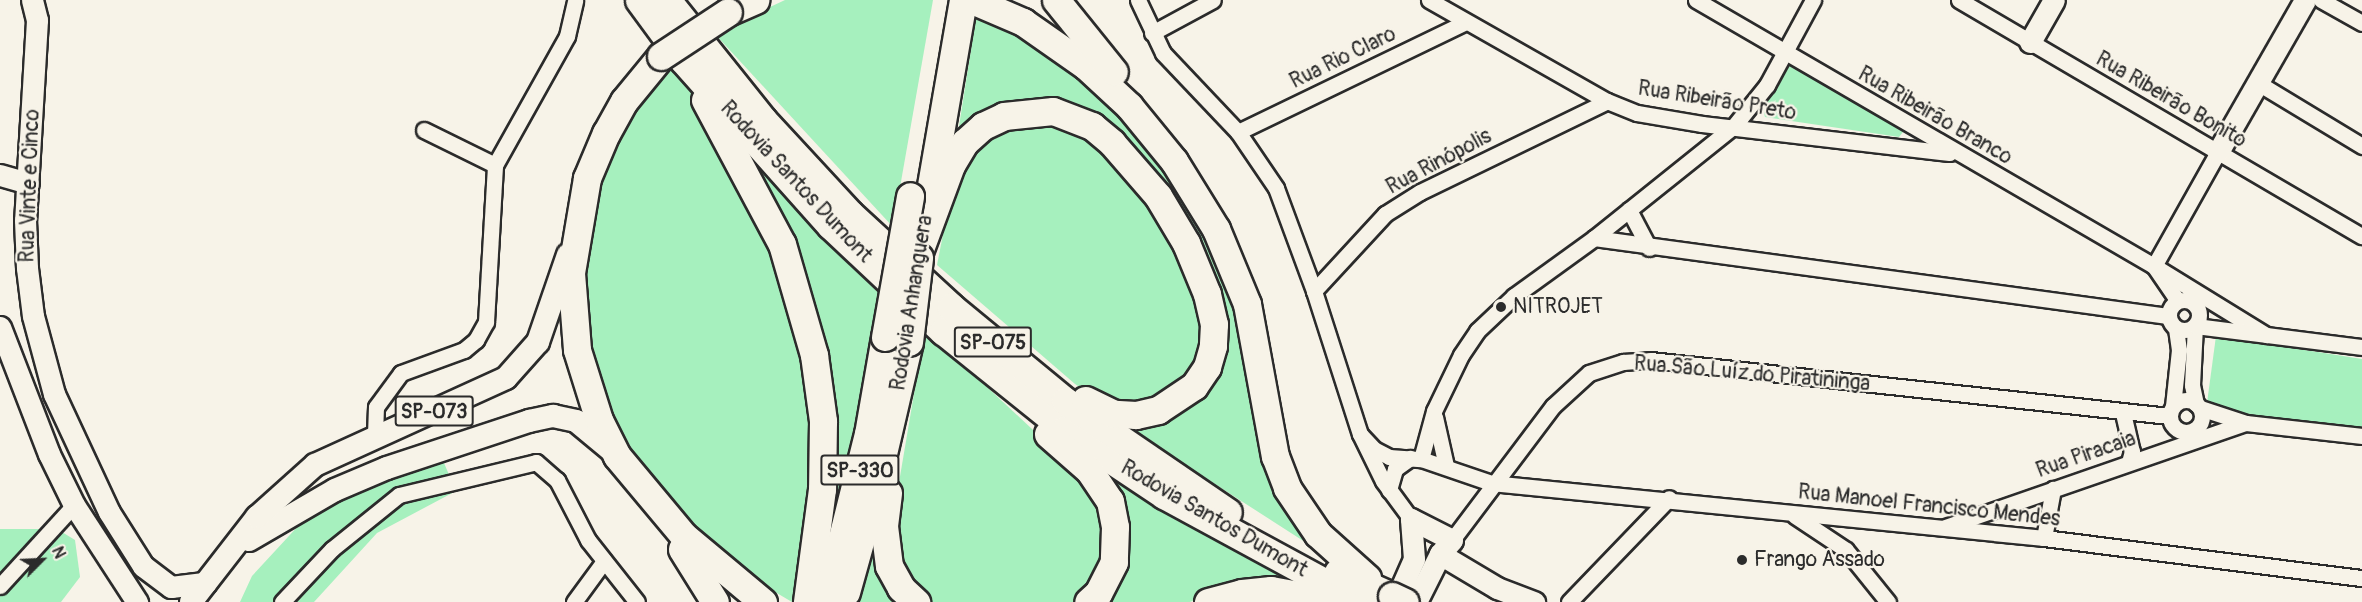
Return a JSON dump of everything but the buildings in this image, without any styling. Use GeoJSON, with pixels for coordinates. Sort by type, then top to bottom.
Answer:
{"type":"FeatureCollection","features":[{"type":"Feature","properties":{"kind":"highway","name":"Rodovia Santos Dumont"},"geometry":{"type":"LineString","coordinates":[[639,0],[663,63],[943,331],[1065,429],[1164,495],[1391,599]]}},
{"type":"Feature","properties":{"kind":"highway","name":"Rodovia Santos Dumont"},"geometry":{"type":"LineString","coordinates":[[667,0],[763,120],[850,214],[975,326],[1065,401],[1218,506],[1391,599]]}},
{"type":"Feature","properties":{"kind":"highway"},"geometry":{"type":"LineString","coordinates":[[755,0],[724,6],[624,101],[596,154],[576,228],[571,273],[577,350],[599,420],[617,456],[647,495],[690,542],[763,602]]}},
{"type":"Feature","properties":{"kind":"highway"},"geometry":{"type":"LineString","coordinates":[[1056,0],[1089,44],[1145,106],[1195,175],[1231,243],[1247,304],[1280,472],[1295,504],[1318,534],[1391,599]]}},
{"type":"Feature","properties":{"kind":"highway"},"geometry":{"type":"LineString","coordinates":[[956,7],[1043,35],[1086,66],[1129,106],[1189,185],[1216,230],[1247,304]]}},
{"type":"Feature","properties":{"kind":"highway","name":"Rodovia Anhanguera"},"geometry":{"type":"LineString","coordinates":[[826,602],[868,434],[900,344],[910,196],[956,7]]}},
{"type":"Feature","properties":{"kind":"highway","name":"Rodovia Anhanguera"},"geometry":{"type":"LineString","coordinates":[[843,602],[859,555],[920,254],[956,7]]}},
{"type":"Feature","properties":{"kind":"highway"},"geometry":{"type":"LineString","coordinates":[[663,63],[782,244],[814,355],[823,421],[822,489],[807,602]]}},
{"type":"Feature","properties":{"kind":"highway"},"geometry":{"type":"LineString","coordinates":[[920,254],[938,194],[965,142],[1004,116],[1053,111],[1074,118],[1112,143],[1172,217],[1207,294],[1214,324],[1213,346],[1207,367],[1178,400],[1136,415],[1114,414],[1073,394],[975,326]]}},
{"type":"Feature","properties":{"kind":"highway"},"geometry":{"type":"LineString","coordinates":[[943,331],[995,390],[1089,470],[1110,501],[1115,527],[1114,562],[1098,593],[1088,602]]}},
{"type":"Feature","properties":{"kind":"highway"},"geometry":{"type":"LineString","coordinates":[[900,344],[905,393],[884,526],[889,566],[901,588],[916,602]]}},
{"type":"Feature","properties":{"kind":"highway"},"geometry":{"type":"LineString","coordinates":[[647,495],[715,602]]}},
{"type":"Feature","properties":{"kind":"highway"},"geometry":{"type":"LineString","coordinates":[[1208,602],[1242,592],[1271,590],[1336,602]]}},
{"type":"Feature","properties":{"kind":"main road","name":"SP-073"},"geometry":{"type":"LineString","coordinates":[[191,602],[236,549],[276,496],[315,465],[366,438],[488,388],[528,356],[538,342],[576,228]]}},
{"type":"Feature","properties":{"kind":"main road","name":"SP-073"},"geometry":{"type":"LineString","coordinates":[[236,549],[279,519],[365,477],[477,438],[553,416],[576,422],[617,456]]}},
{"type":"Feature","properties":{"kind":"main road"},"geometry":{"type":"LineString","coordinates":[[365,477],[372,453],[366,438]]}},
{"type":"Feature","properties":{"kind":"street","name":"Rua Vinte e Cinco"},"geometry":{"type":"LineString","coordinates":[[32,0],[37,20],[25,220],[33,316],[54,394],[70,434],[109,512],[143,566],[171,587],[206,583]]}},
{"type":"Feature","properties":{"kind":"street"},"geometry":{"type":"LineString","coordinates":[[366,438],[376,407],[401,373],[464,350],[476,340],[486,322],[495,165],[567,36],[575,0]]}},
{"type":"Feature","properties":{"kind":"street"},"geometry":{"type":"LineString","coordinates":[[1138,0],[1152,33],[1183,76],[1238,132],[1276,188],[1314,291],[1360,434],[1389,490],[1411,519],[1497,588],[1534,602]]}},
{"type":"Feature","properties":{"kind":"street"},"geometry":{"type":"LineString","coordinates":[[1152,33],[1213,0]]}},
{"type":"Feature","properties":{"kind":"street","name":"Rua Ribeirão Preto"},"geometry":{"type":"LineString","coordinates":[[1429,0],[1607,101],[1637,113],[1954,153]]}},
{"type":"Feature","properties":{"kind":"street","name":"Rua Ribeirão Branco"},"geometry":{"type":"LineString","coordinates":[[1696,0],[1954,153],[2154,266],[2266,335]]}},
{"type":"Feature","properties":{"kind":"street"},"geometry":{"type":"LineString","coordinates":[[1389,490],[1395,470],[1416,459],[1434,411],[1461,355],[1478,331],[1514,296],[1594,238],[1734,126],[1753,105],[1813,0]]}},
{"type":"Feature","properties":{"kind":"street","name":"Rua Ribeirão Bonito"},"geometry":{"type":"LineString","coordinates":[[1959,0],[2362,236]]}},
{"type":"Feature","properties":{"kind":"street"},"geometry":{"type":"LineString","coordinates":[[2030,42],[2054,0]]}},
{"type":"Feature","properties":{"kind":"street"},"geometry":{"type":"LineString","coordinates":[[2154,266],[2306,0]]}},
{"type":"Feature","properties":{"kind":"street"},"geometry":{"type":"LineString","coordinates":[[2321,0],[2362,22]]}},
{"type":"Feature","properties":{"kind":"street","name":"Rua Rio Claro"},"geometry":{"type":"LineString","coordinates":[[1238,132],[1466,22]]}},
{"type":"Feature","properties":{"kind":"street"},"geometry":{"type":"LineString","coordinates":[[2258,83],[2362,146]]}},
{"type":"Feature","properties":{"kind":"street","name":"Rua Rinópolis"},"geometry":{"type":"LineString","coordinates":[[1314,291],[1385,214],[1420,192],[1607,101]]}},
{"type":"Feature","properties":{"kind":"street"},"geometry":{"type":"LineString","coordinates":[[424,130],[495,165]]}},
{"type":"Feature","properties":{"kind":"street"},"geometry":{"type":"LineString","coordinates":[[0,175],[28,183]]}},
{"type":"Feature","properties":{"kind":"street"},"geometry":{"type":"LineString","coordinates":[[1629,210],[1649,248]]}},
{"type":"Feature","properties":{"kind":"street"},"geometry":{"type":"LineString","coordinates":[[1594,238],[1649,248],[2172,322],[2186,330],[2195,326],[2362,347]]}},
{"type":"Feature","properties":{"kind":"street","name":"Rua Ribeirão Branco"},"geometry":{"type":"LineString","coordinates":[[2154,266],[2178,301]]}},
{"type":"Feature","properties":{"kind":"street"},"geometry":{"type":"LineString","coordinates":[[2188,300],[2196,306],[2199,316],[2195,326],[2192,385],[2200,423],[2187,432],[2173,426],[2171,411],[2179,350],[2170,307],[2178,301],[2188,300]]}},
{"type":"Feature","properties":{"kind":"street"},"geometry":{"type":"LineString","coordinates":[[0,327],[49,454],[74,505],[137,602]]}},
{"type":"Feature","properties":{"kind":"street","name":"Rua São Luíz do Piratininga"},"geometry":{"type":"LineString","coordinates":[[1391,599],[1446,547],[1491,483],[1572,386],[1589,373],[1623,362],[1650,360],[2123,413],[2171,411]]}},
{"type":"Feature","properties":{"kind":"street"},"geometry":{"type":"LineString","coordinates":[[2171,411],[2181,400],[2246,423],[2362,436]]}},
{"type":"Feature","properties":{"kind":"street"},"geometry":{"type":"LineString","coordinates":[[1434,411],[1446,466]]}},
{"type":"Feature","properties":{"kind":"street"},"geometry":{"type":"LineString","coordinates":[[2123,413],[2132,451],[2128,462]]}},
{"type":"Feature","properties":{"kind":"street","name":"Rua Piracaia"},"geometry":{"type":"LineString","coordinates":[[1941,529],[2128,462],[2246,423]]}},
{"type":"Feature","properties":{"kind":"street"},"geometry":{"type":"LineString","coordinates":[[1360,434],[1382,454],[1416,459]]}},
{"type":"Feature","properties":{"kind":"street","name":"Rua Manoel Francisco Mendes"},"geometry":{"type":"LineString","coordinates":[[1416,459],[1446,466],[1491,483],[1669,498],[1790,513],[2044,538],[2362,578]]}},
{"type":"Feature","properties":{"kind":"street"},"geometry":{"type":"LineString","coordinates":[[282,602],[332,549],[399,495],[524,463],[546,467],[557,480],[604,561],[637,602]]}},
{"type":"Feature","properties":{"kind":"street"},"geometry":{"type":"LineString","coordinates":[[1473,476],[1480,499]]}},
{"type":"Feature","properties":{"kind":"street"},"geometry":{"type":"LineString","coordinates":[[2044,538],[2053,489]]}},
{"type":"Feature","properties":{"kind":"street"},"geometry":{"type":"LineString","coordinates":[[1569,602],[1669,498]]}},
{"type":"Feature","properties":{"kind":"street"},"geometry":{"type":"LineString","coordinates":[[0,586],[74,505]]}},
{"type":"Feature","properties":{"kind":"street"},"geometry":{"type":"LineString","coordinates":[[1790,513],[1846,550],[1888,602]]}},
{"type":"Feature","properties":{"kind":"street"},"geometry":{"type":"LineString","coordinates":[[1391,599],[1414,559],[1411,519]]}},
{"type":"Feature","properties":{"kind":"street"},"geometry":{"type":"LineString","coordinates":[[1414,559],[1446,547]]}},
{"type":"Feature","properties":{"kind":"street"},"geometry":{"type":"LineString","coordinates":[[574,602],[604,561]]}},
{"type":"Feature","properties":{"kind":"green space"},"geometry":{"type":"Polygon","coordinates":[[[785,0],[933,0],[893,227],[714,33],[785,0]]]}},
{"type":"Feature","properties":{"kind":"green space"},"geometry":{"type":"Polygon","coordinates":[[[977,11],[1050,49],[1130,117],[1211,241],[1319,551],[1120,423],[1204,390],[1200,257],[1075,112],[957,139],[977,11]]]}},
{"type":"Feature","properties":{"kind":"green space"},"geometry":{"type":"Polygon","coordinates":[[[675,65],[713,125],[783,279],[804,371],[813,456],[800,602],[792,602],[748,576],[693,527],[641,466],[610,409],[592,355],[582,279],[596,192],[626,120],[647,90],[655,87],[675,65]]]}},
{"type":"Feature","properties":{"kind":"green space"},"geometry":{"type":"Polygon","coordinates":[[[1794,65],[1898,125],[1903,132],[1899,137],[1765,117],[1763,110],[1786,66],[1794,65]]]}},
{"type":"Feature","properties":{"kind":"green space"},"geometry":{"type":"Polygon","coordinates":[[[1030,118],[1083,131],[1149,198],[1203,300],[1200,368],[1149,406],[1101,401],[1075,384],[937,265],[945,224],[964,161],[988,135],[1030,118]]]}},
{"type":"Feature","properties":{"kind":"green space"},"geometry":{"type":"Polygon","coordinates":[[[756,163],[881,294],[861,402],[824,563],[833,489],[756,163]]]}},
{"type":"Feature","properties":{"kind":"green space"},"geometry":{"type":"Polygon","coordinates":[[[925,329],[1095,488],[1112,546],[1084,602],[924,602],[898,567],[896,500],[925,329]]]}},
{"type":"Feature","properties":{"kind":"green space"},"geometry":{"type":"Polygon","coordinates":[[[2216,336],[2362,359],[2362,429],[2263,418],[2207,403],[2216,336]]]}},
{"type":"Feature","properties":{"kind":"green space"},"geometry":{"type":"Polygon","coordinates":[[[441,456],[456,491],[377,533],[314,602],[240,602],[252,576],[300,524],[311,506],[441,456]]]}},
{"type":"Feature","properties":{"kind":"green space"},"geometry":{"type":"Polygon","coordinates":[[[1106,474],[1283,574],[1284,580],[1216,591],[1190,602],[1105,602],[1106,474]]]}},
{"type":"Feature","properties":{"kind":"green space"},"geometry":{"type":"Polygon","coordinates":[[[0,529],[57,529],[75,540],[80,577],[61,602],[0,602],[0,529]]]}},
{"type":"Feature","properties":{"kind":"green space"},"geometry":{"type":"Polygon","coordinates":[[[877,539],[903,602],[859,602],[877,539]]]}},
{"type":"Feature","properties":{"kind":"place","name":"NITROJET"},"geometry":{"type":"Point","coordinates":[1501,307]}},
{"type":"Feature","properties":{"kind":"place","name":"Frango Assado"},"geometry":{"type":"Point","coordinates":[1742,560]}}]}
